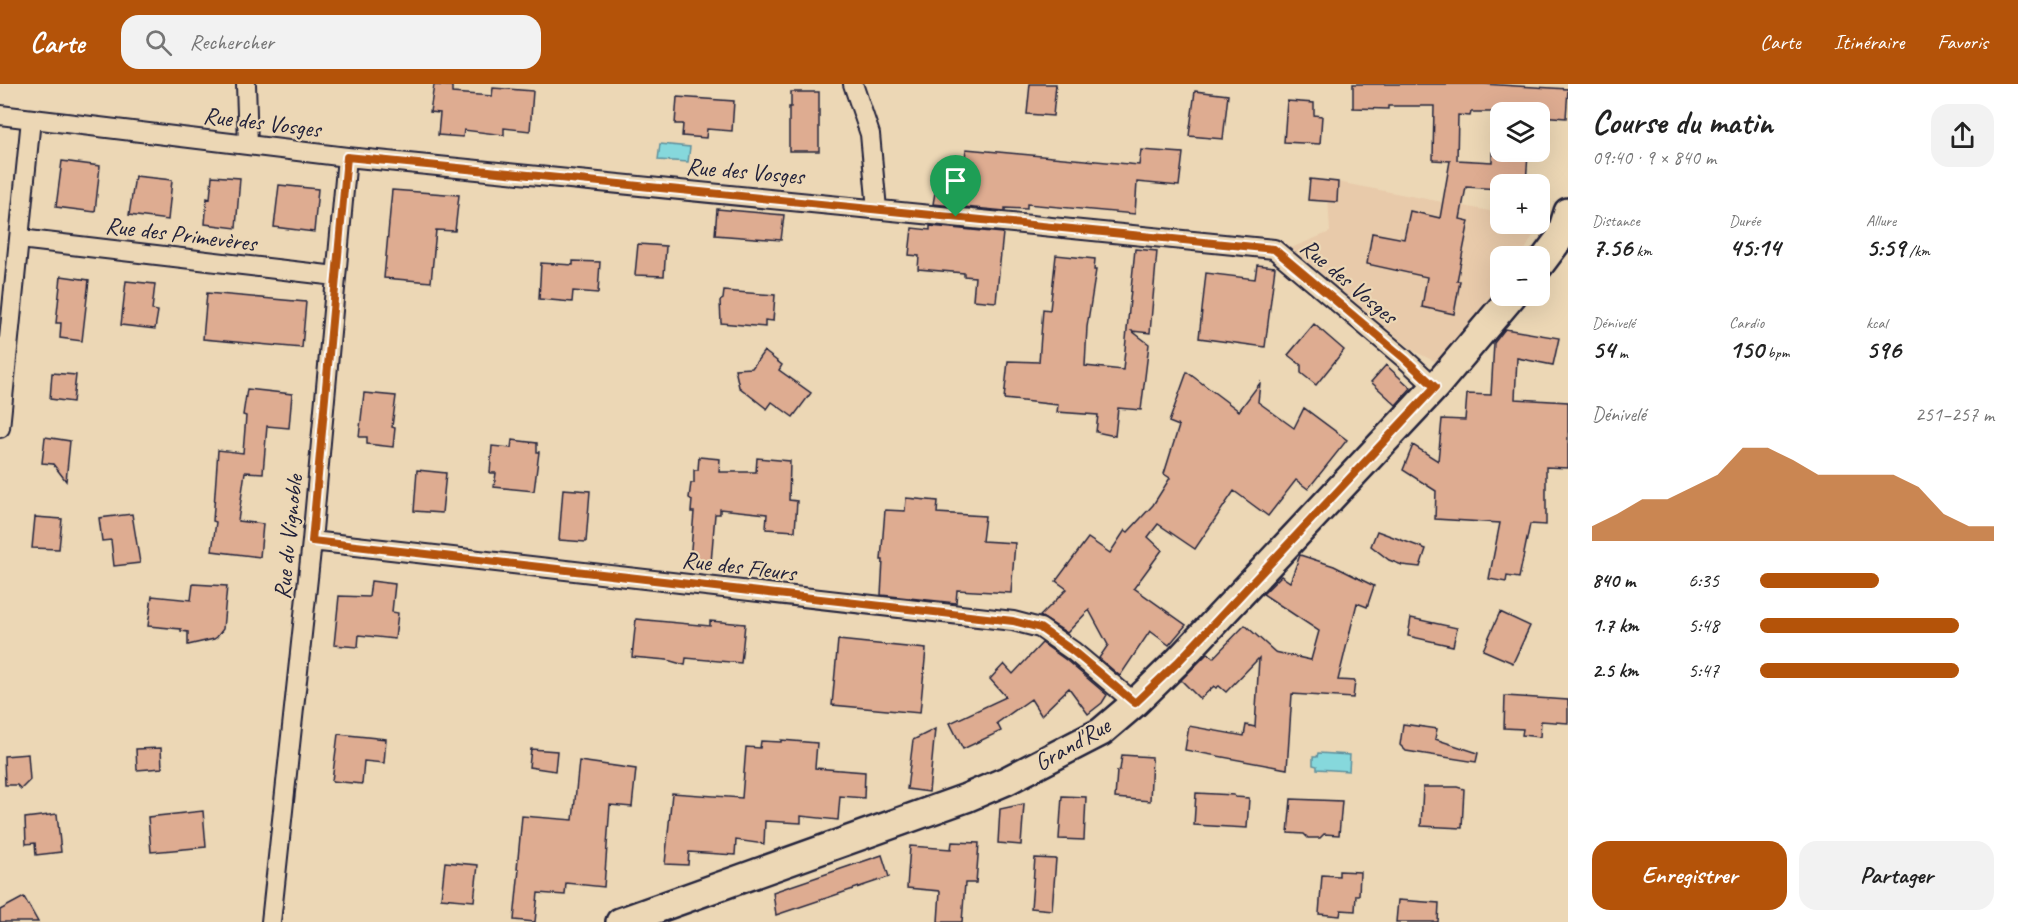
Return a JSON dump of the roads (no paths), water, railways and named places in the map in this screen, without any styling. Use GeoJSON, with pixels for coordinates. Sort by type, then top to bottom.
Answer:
{"type":"FeatureCollection","features":[{"type":"Feature","properties":{"kind":"street"},"geometry":{"type":"LineString","coordinates":[[246,84],[248,144]]}},
{"type":"Feature","properties":{"kind":"street"},"geometry":{"type":"LineString","coordinates":[[853,84],[870,134],[877,209]]}},
{"type":"Feature","properties":{"kind":"street","name":"Rue des Vosges"},"geometry":{"type":"LineString","coordinates":[[0,115],[347,157],[1274,249],[1435,387]]}},
{"type":"Feature","properties":{"kind":"street"},"geometry":{"type":"LineString","coordinates":[[0,428],[31,119]]}},
{"type":"Feature","properties":{"kind":"street","name":"Rue du Vignoble"},"geometry":{"type":"LineString","coordinates":[[271,922],[312,541],[347,157]]}},
{"type":"Feature","properties":{"kind":"street"},"geometry":{"type":"LineString","coordinates":[[1550,255],[1565,241],[1568,212]]}},
{"type":"Feature","properties":{"kind":"street","name":"Rue des Primevères"},"geometry":{"type":"LineString","coordinates":[[20,239],[336,276]]}},
{"type":"Feature","properties":{"kind":"street","name":"Grand'Rue"},"geometry":{"type":"LineString","coordinates":[[620,922],[966,798],[1005,781],[1101,732],[1178,662],[1435,387],[1504,306]]}},
{"type":"Feature","properties":{"kind":"street","name":"Rue des Fleurs"},"geometry":{"type":"LineString","coordinates":[[312,541],[1013,621],[1040,628],[1073,651],[1135,703]]}},
{"type":"Feature","properties":{"kind":"water"},"geometry":{"type":"Polygon","coordinates":[[[660,144],[690,147],[688,162],[658,160],[660,144]]]}},
{"type":"Feature","properties":{"kind":"water"},"geometry":{"type":"Polygon","coordinates":[[[1318,753],[1350,755],[1349,771],[1317,769],[1317,766],[1313,765],[1313,757],[1317,757],[1318,753]]]}}]}
